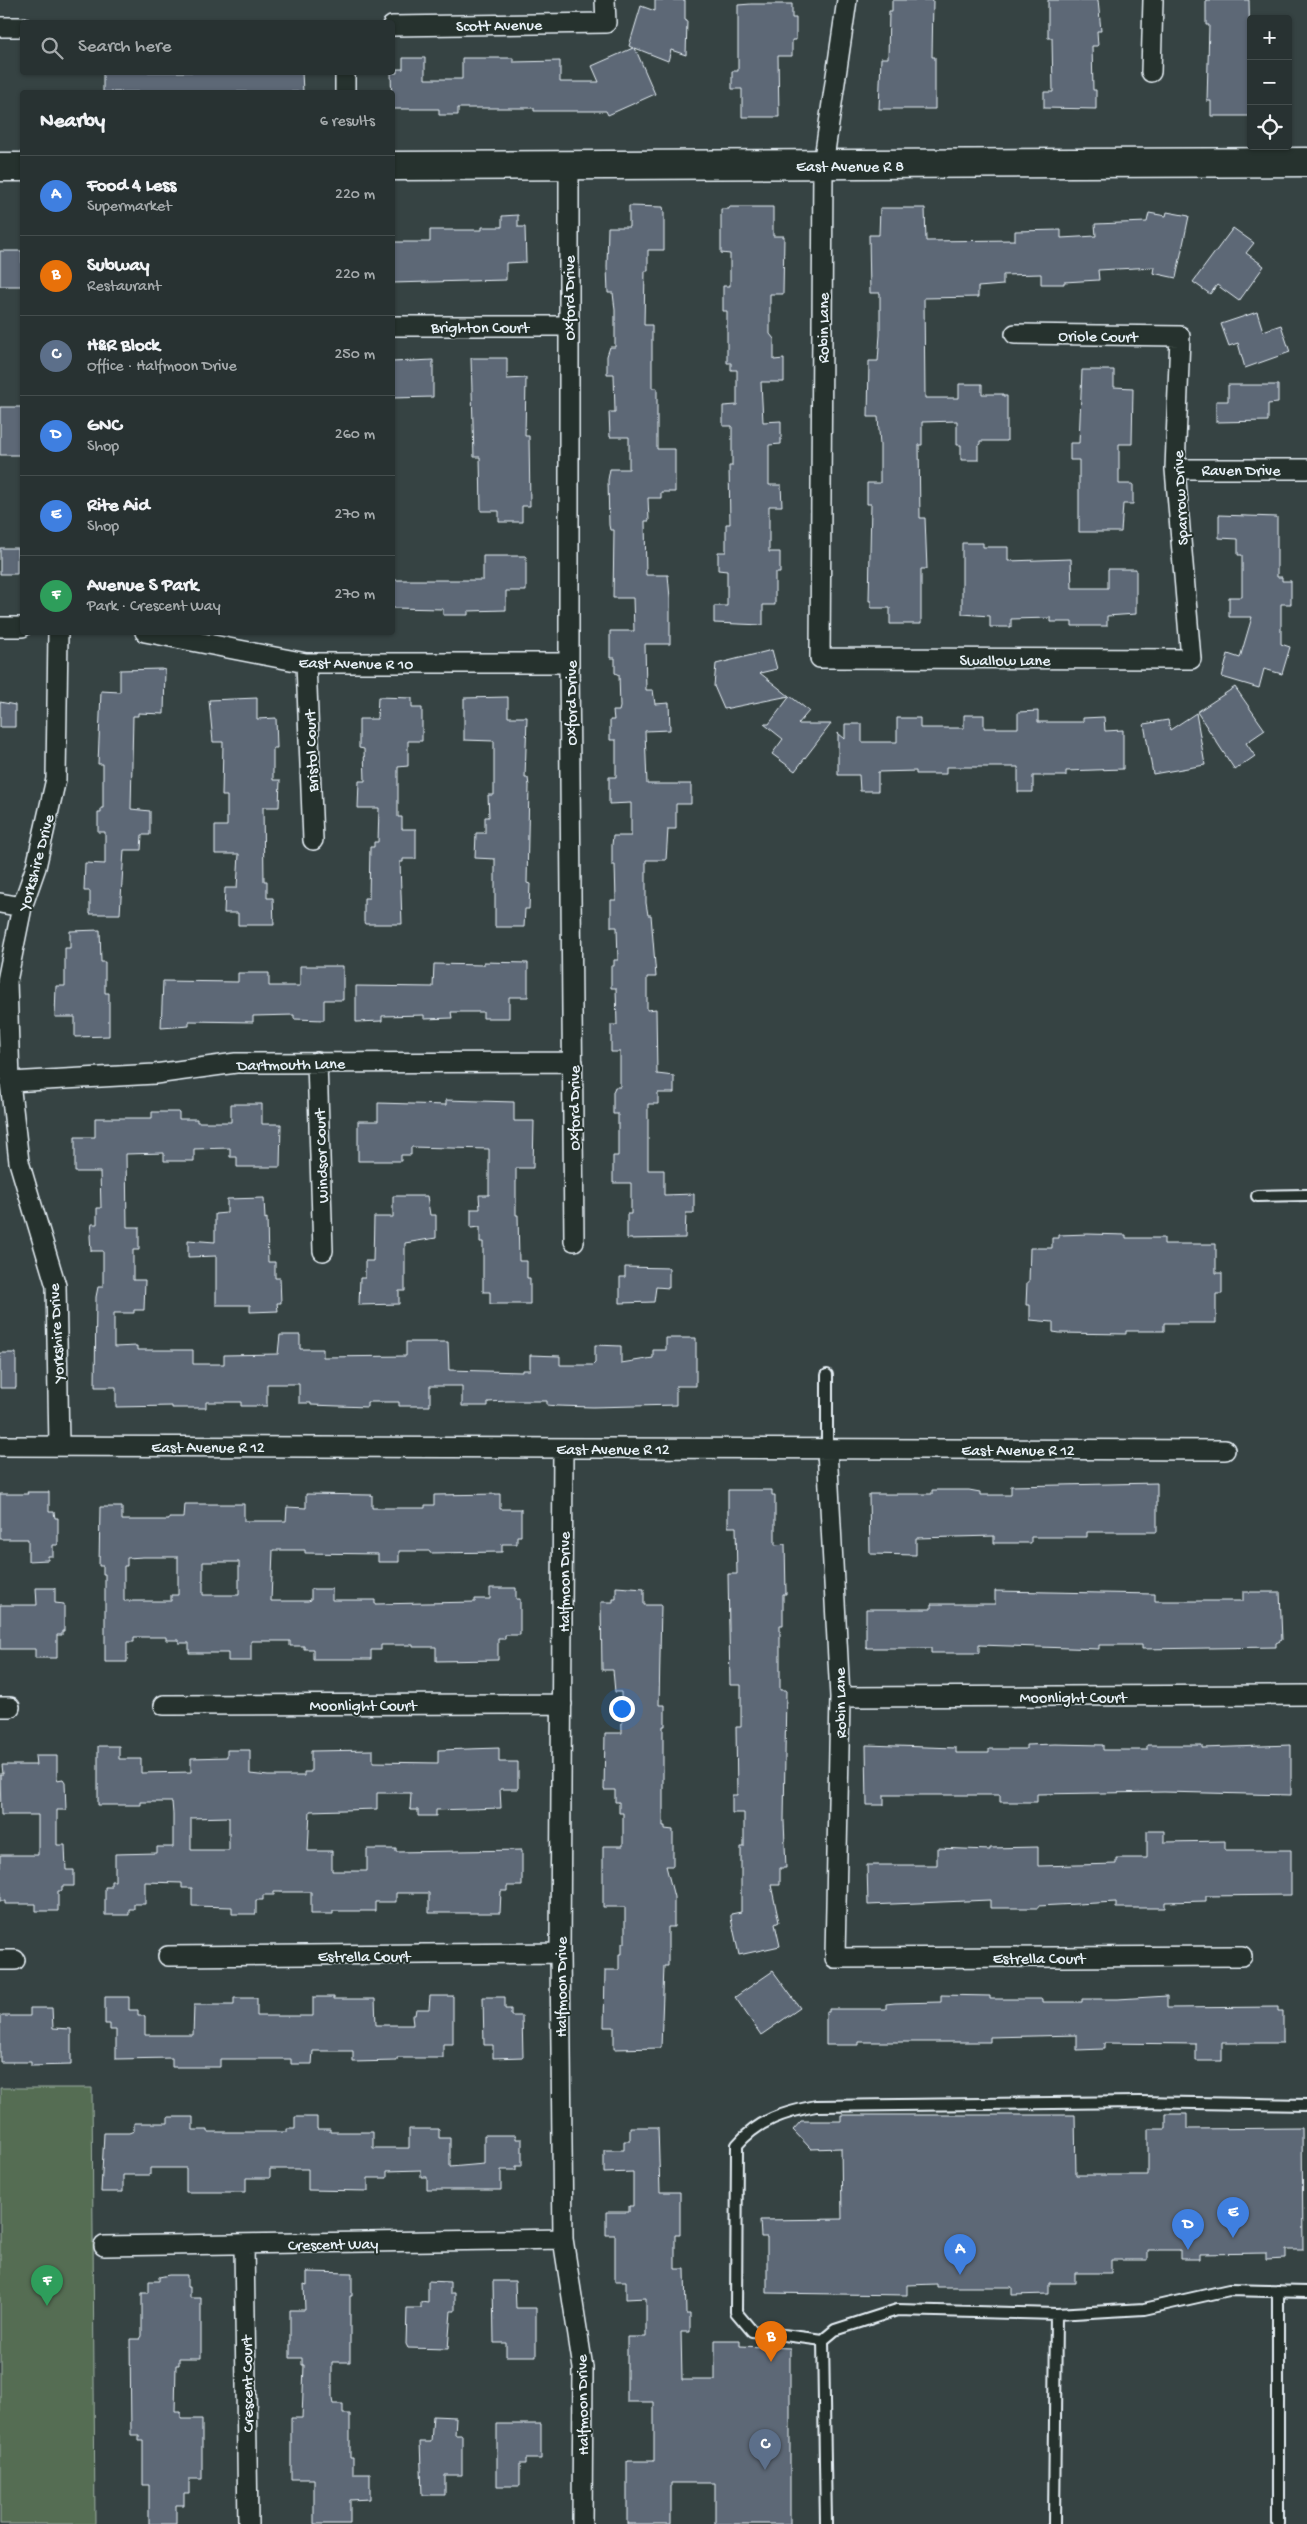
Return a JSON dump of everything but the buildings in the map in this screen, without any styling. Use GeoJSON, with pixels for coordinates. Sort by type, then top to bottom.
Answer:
{"type":"FeatureCollection","features":[{"type":"Feature","properties":{"kind":"street","name":"Scott Avenue"},"geometry":{"type":"LineString","coordinates":[[395,26],[606,23],[605,0]]}},
{"type":"Feature","properties":{"kind":"street","name":"Robin Lane"},"geometry":{"type":"LineString","coordinates":[[820,658],[823,165],[847,0]]}},
{"type":"Feature","properties":{"kind":"street"},"geometry":{"type":"LineString","coordinates":[[1151,72],[1153,0]]}},
{"type":"Feature","properties":{"kind":"street"},"geometry":{"type":"LineString","coordinates":[[0,27],[20,27]]}},
{"type":"Feature","properties":{"kind":"street"},"geometry":{"type":"LineString","coordinates":[[345,90],[346,75]]}},
{"type":"Feature","properties":{"kind":"street","name":"East Avenue R 8"},"geometry":{"type":"LineString","coordinates":[[395,166],[1307,162]]}},
{"type":"Feature","properties":{"kind":"street","name":"Oxford Drive"},"geometry":{"type":"LineString","coordinates":[[569,165],[569,663],[574,1241]]}},
{"type":"Feature","properties":{"kind":"street"},"geometry":{"type":"LineString","coordinates":[[0,167],[20,167]]}},
{"type":"Feature","properties":{"kind":"street","name":"Brighton Court"},"geometry":{"type":"LineString","coordinates":[[395,326],[568,326]]}},
{"type":"Feature","properties":{"kind":"street","name":"Oriole Court"},"geometry":{"type":"LineString","coordinates":[[1015,334],[1180,336]]}},
{"type":"Feature","properties":{"kind":"street","name":"Sparrow Drive"},"geometry":{"type":"LineString","coordinates":[[1180,336],[1175,469],[1191,659]]}},
{"type":"Feature","properties":{"kind":"street","name":"Raven Drive"},"geometry":{"type":"LineString","coordinates":[[1175,469],[1307,469]]}},
{"type":"Feature","properties":{"kind":"street"},"geometry":{"type":"LineString","coordinates":[[0,627],[20,627]]}},
{"type":"Feature","properties":{"kind":"street","name":"Yorkshire Drive"},"geometry":{"type":"LineString","coordinates":[[58,635],[56,779],[36,867],[22,907],[7,981],[10,1082],[18,1162],[56,1286],[59,1445]]}},
{"type":"Feature","properties":{"kind":"street","name":"East Avenue R 10"},"geometry":{"type":"LineString","coordinates":[[161,635],[306,663],[569,663]]}},
{"type":"Feature","properties":{"kind":"street","name":"Swallow Lane"},"geometry":{"type":"LineString","coordinates":[[820,658],[1191,659]]}},
{"type":"Feature","properties":{"kind":"street","name":"Bristol Court"},"geometry":{"type":"LineString","coordinates":[[306,663],[313,840]]}},
{"type":"Feature","properties":{"kind":"street"},"geometry":{"type":"LineString","coordinates":[[0,903],[22,907]]}},
{"type":"Feature","properties":{"kind":"street","name":"Windsor Court"},"geometry":{"type":"LineString","coordinates":[[317,1062],[323,1251]]}},
{"type":"Feature","properties":{"kind":"street","name":"Dartmouth Lane"},"geometry":{"type":"LineString","coordinates":[[10,1082],[155,1074],[236,1063],[573,1062]]}},
{"type":"Feature","properties":{"kind":"street","name":"East Avenue R 12"},"geometry":{"type":"LineString","coordinates":[[0,1446],[1225,1450]]}},
{"type":"Feature","properties":{"kind":"street","name":"Halfmoon Drive"},"geometry":{"type":"LineString","coordinates":[[563,1448],[560,1953],[563,2239],[583,2368],[582,2524]]}},
{"type":"Feature","properties":{"kind":"street","name":"Robin Lane"},"geometry":{"type":"LineString","coordinates":[[827,1449],[840,1697],[836,1958]]}},
{"type":"Feature","properties":{"kind":"street","name":"Moonlight Court"},"geometry":{"type":"LineString","coordinates":[[840,1697],[1307,1695]]}},
{"type":"Feature","properties":{"kind":"street","name":"Moonlight Court"},"geometry":{"type":"LineString","coordinates":[[164,1705],[562,1704]]}},
{"type":"Feature","properties":{"kind":"street","name":"Estrella Court"},"geometry":{"type":"LineString","coordinates":[[168,1956],[560,1953]]}},
{"type":"Feature","properties":{"kind":"street","name":"Estrella Court"},"geometry":{"type":"LineString","coordinates":[[836,1958],[1242,1956]]}},
{"type":"Feature","properties":{"kind":"street","name":"Crescent Way"},"geometry":{"type":"LineString","coordinates":[[104,2246],[563,2239]]}},
{"type":"Feature","properties":{"kind":"street","name":"Crescent Court"},"geometry":{"type":"LineString","coordinates":[[244,2245],[248,2524]]}},
{"type":"Feature","properties":{"kind":"lane"},"geometry":{"type":"LineString","coordinates":[[1257,1196],[1307,1195]]}},
{"type":"Feature","properties":{"kind":"lane"},"geometry":{"type":"LineString","coordinates":[[826,1375],[827,1449]]}},
{"type":"Feature","properties":{"kind":"lane"},"geometry":{"type":"LineString","coordinates":[[1307,2105],[1138,2102],[816,2106],[767,2120],[746,2133],[737,2145],[736,2312],[752,2331],[823,2340],[835,2330],[897,2310],[1056,2314],[1144,2309],[1229,2290],[1307,2292]]}},
{"type":"Feature","properties":{"kind":"lane"},"geometry":{"type":"LineString","coordinates":[[1278,2291],[1278,2524]]}},
{"type":"Feature","properties":{"kind":"lane"},"geometry":{"type":"LineString","coordinates":[[1054,2524],[1056,2314]]}},
{"type":"Feature","properties":{"kind":"lane"},"geometry":{"type":"LineString","coordinates":[[823,2340],[826,2524]]}},
{"type":"Feature","properties":{"kind":"green space"},"geometry":{"type":"Polygon","coordinates":[[[0,2088],[92,2088],[95,2524],[0,2524],[0,2088]]]}},
{"type":"Feature","properties":{"kind":"place","name":"Rite Aid"},"geometry":{"type":"Point","coordinates":[1233,2238]}},
{"type":"Feature","properties":{"kind":"place","name":"GNC"},"geometry":{"type":"Point","coordinates":[1188,2250]}},
{"type":"Feature","properties":{"kind":"place","name":"Food 4 Less"},"geometry":{"type":"Point","coordinates":[960,2275]}},
{"type":"Feature","properties":{"kind":"place","name":"Avenue S Park"},"geometry":{"type":"Point","coordinates":[47,2306]}},
{"type":"Feature","properties":{"kind":"place","name":"Subway"},"geometry":{"type":"Point","coordinates":[771,2362]}},
{"type":"Feature","properties":{"kind":"place","name":"H&R Block"},"geometry":{"type":"Point","coordinates":[765,2470]}}]}
